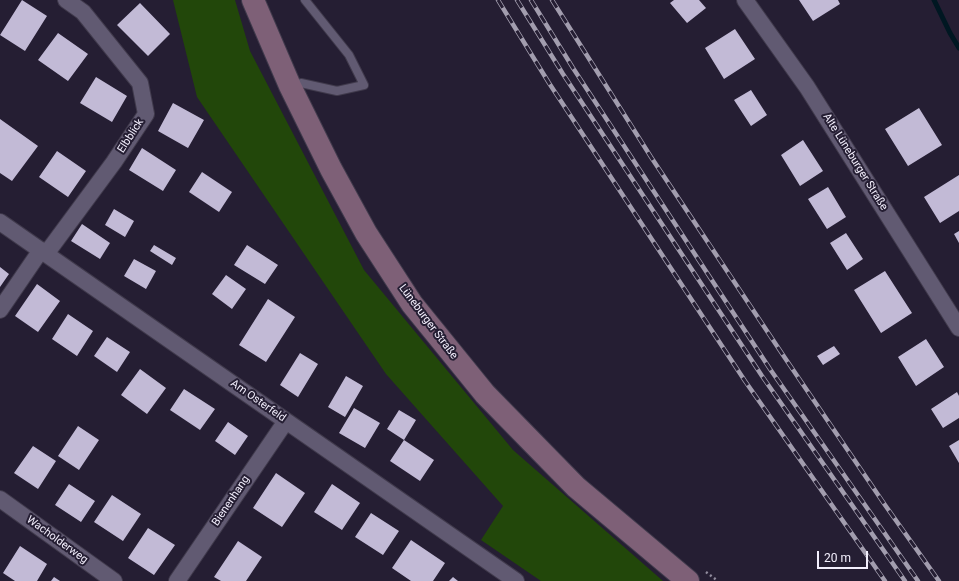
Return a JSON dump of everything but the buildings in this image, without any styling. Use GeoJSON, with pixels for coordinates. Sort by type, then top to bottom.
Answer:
{"type":"FeatureCollection","features":[{"type":"Feature","properties":{"kind":"main road","name":"Lüneburger Straße"},"geometry":{"type":"LineString","coordinates":[[253,0],[290,86],[331,169],[366,233],[417,310],[486,394],[571,482],[694,574]]}},
{"type":"Feature","properties":{"kind":"street","name":"Elbblick"},"geometry":{"type":"LineString","coordinates":[[0,310],[114,162],[146,114],[140,83],[83,12],[66,0]]}},
{"type":"Feature","properties":{"kind":"street","name":"Alte Lüneburger Straße"},"geometry":{"type":"LineString","coordinates":[[745,0],[807,87],[959,328]]}},
{"type":"Feature","properties":{"kind":"street","name":"Am Osterfeld"},"geometry":{"type":"LineString","coordinates":[[0,222],[516,581]]}},
{"type":"Feature","properties":{"kind":"street","name":"Bienenhang"},"geometry":{"type":"LineString","coordinates":[[177,581],[286,421]]}},
{"type":"Feature","properties":{"kind":"street","name":"Wacholderweg"},"geometry":{"type":"LineString","coordinates":[[0,499],[114,581]]}},
{"type":"Feature","properties":{"kind":"lane"},"geometry":{"type":"LineString","coordinates":[[290,86],[301,83],[337,91],[364,85],[349,55],[305,0]]}},
{"type":"Feature","properties":{"kind":"path"},"geometry":{"type":"LineString","coordinates":[[694,574],[718,581]]}},
{"type":"Feature","properties":{"kind":"green space"},"geometry":{"type":"Polygon","coordinates":[[[173,0],[235,0],[250,51],[364,270],[513,450],[663,581],[541,581],[481,540],[503,506],[386,374],[197,97],[173,0]]]}},
{"type":"Feature","properties":{"kind":"waterway"},"geometry":{"type":"LineString","coordinates":[[934,0],[959,48]]}},
{"type":"Feature","properties":{"kind":"railway"},"geometry":{"type":"LineString","coordinates":[[498,0],[549,83],[745,381],[885,581]]}},
{"type":"Feature","properties":{"kind":"railway"},"geometry":{"type":"LineString","coordinates":[[517,0],[563,74],[762,376],[905,581]]}},
{"type":"Feature","properties":{"kind":"railway"},"geometry":{"type":"LineString","coordinates":[[531,0],[573,68],[770,369],[918,581]]}},
{"type":"Feature","properties":{"kind":"railway"},"geometry":{"type":"LineString","coordinates":[[552,0],[651,157],[785,358],[885,505],[939,581]]}}]}
